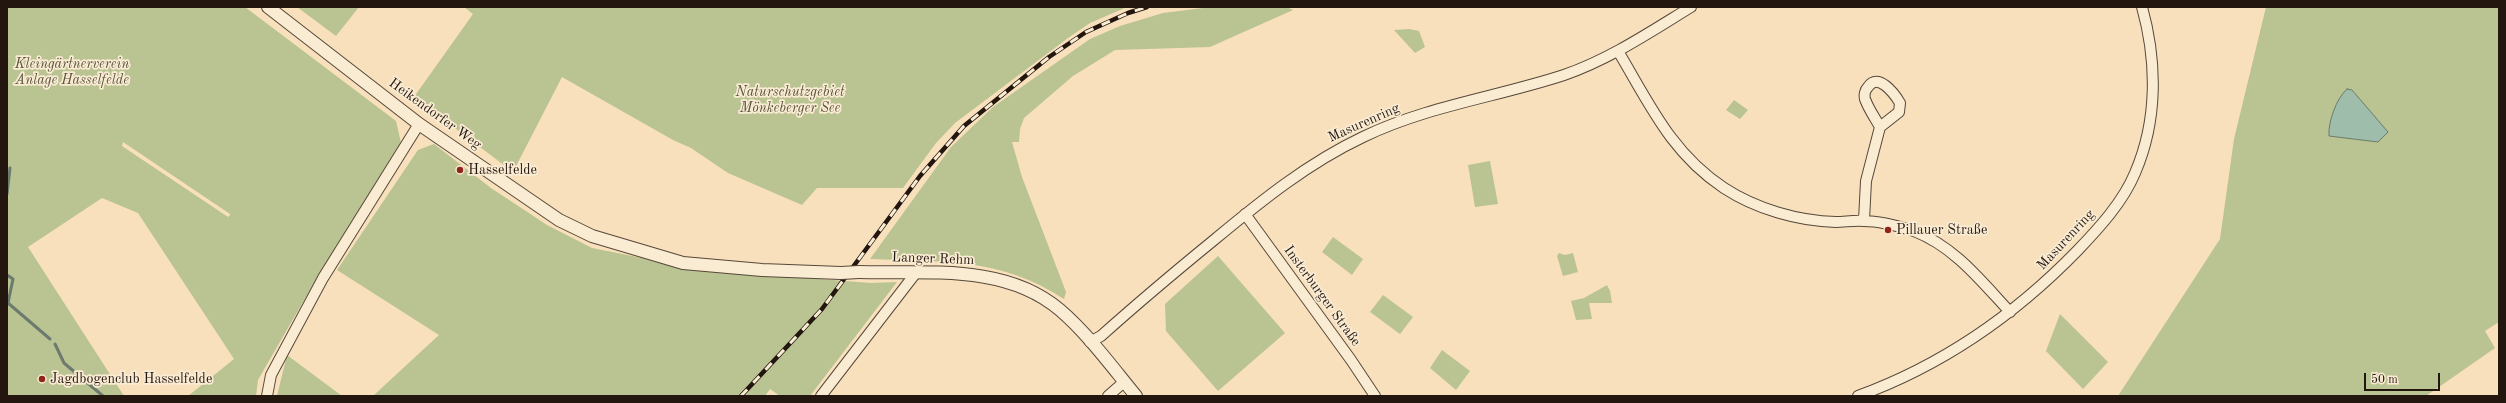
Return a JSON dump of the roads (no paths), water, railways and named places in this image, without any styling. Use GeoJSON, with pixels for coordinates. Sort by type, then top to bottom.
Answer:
{"type":"FeatureCollection","features":[{"type":"Feature","properties":{"kind":"street","name":"Heikendorfer Weg"},"geometry":{"type":"LineString","coordinates":[[268,7],[419,124],[559,220],[592,236],[683,263]]}},
{"type":"Feature","properties":{"kind":"street","name":"Masurenring"},"geometry":{"type":"LineString","coordinates":[[1090,342],[1101,336],[1273,191],[1326,156],[1364,136],[1415,115],[1563,75],[1618,51],[1691,7]]}},
{"type":"Feature","properties":{"kind":"street","name":"Masurenring"},"geometry":{"type":"LineString","coordinates":[[1858,396],[1876,393],[1963,346],[2010,312],[2048,281],[2096,231],[2116,204],[2135,173],[2147,134],[2154,86],[2150,36],[2142,7]]}},
{"type":"Feature","properties":{"kind":"street"},"geometry":{"type":"LineString","coordinates":[[1618,51],[1657,120],[1673,143],[1702,171],[1724,188],[1741,198],[1786,215],[1836,222],[1864,220],[1887,223],[1914,231],[1953,253],[2010,312]]}},
{"type":"Feature","properties":{"kind":"street"},"geometry":{"type":"LineString","coordinates":[[267,396],[271,375],[322,278],[419,124]]}},
{"type":"Feature","properties":{"kind":"street"},"geometry":{"type":"LineString","coordinates":[[1864,220],[1866,181],[1880,126]]}},
{"type":"Feature","properties":{"kind":"street","name":"Insterburger Straße"},"geometry":{"type":"LineString","coordinates":[[1245,214],[1352,360],[1375,396]]}},
{"type":"Feature","properties":{"kind":"street","name":"Langer Rehm"},"geometry":{"type":"LineString","coordinates":[[683,263],[762,270],[978,275],[1000,279],[1023,287],[1060,310],[1090,342],[1136,396]]}},
{"type":"Feature","properties":{"kind":"street"},"geometry":{"type":"LineString","coordinates":[[821,396],[915,274]]}},
{"type":"Feature","properties":{"kind":"street"},"geometry":{"type":"LineString","coordinates":[[1108,396],[1124,382]]}},
{"type":"Feature","properties":{"kind":"waterway"},"geometry":{"type":"LineString","coordinates":[[7,194],[10,168]]}},
{"type":"Feature","properties":{"kind":"waterway"},"geometry":{"type":"LineString","coordinates":[[7,275],[13,279],[8,303],[50,339]]}},
{"type":"Feature","properties":{"kind":"waterway"},"geometry":{"type":"LineString","coordinates":[[55,344],[64,363],[103,396]]}},
{"type":"Feature","properties":{"kind":"railway"},"geometry":{"type":"LineString","coordinates":[[741,396],[822,309],[920,176],[964,126],[1049,57],[1086,32],[1128,13],[1147,7]]}},
{"type":"Feature","properties":{"kind":"place","name":"Hasselfelde"},"geometry":{"type":"Point","coordinates":[460,170]}},
{"type":"Feature","properties":{"kind":"place","name":"Pillauer Straße"},"geometry":{"type":"Point","coordinates":[1888,230]}},
{"type":"Feature","properties":{"kind":"place","name":"Jagdbogenclub Hasselfelde"},"geometry":{"type":"Point","coordinates":[42,379]}},
{"type":"Feature","properties":{"kind":"park label","name":"Kleingärtnerverein Anlage Hasselfelde"},"geometry":{"type":"Point","coordinates":[72,72]}},
{"type":"Feature","properties":{"kind":"park label","name":"Naturschutzgebiet Mönkeberger See"},"geometry":{"type":"Point","coordinates":[790,100]}}]}
